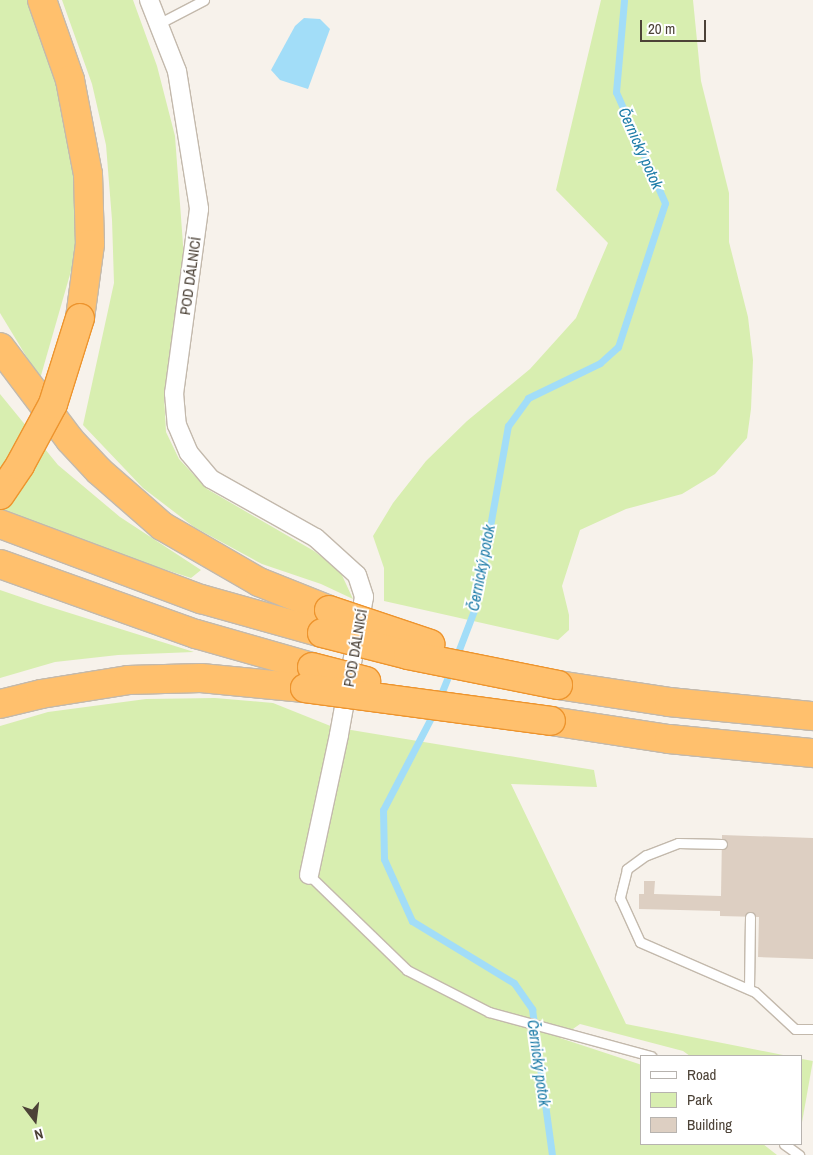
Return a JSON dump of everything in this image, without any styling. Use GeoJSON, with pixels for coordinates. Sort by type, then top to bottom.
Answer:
{"type":"FeatureCollection","features":[{"type":"Feature","properties":{"kind":"highway"},"geometry":{"type":"LineString","coordinates":[[0,495],[25,458],[53,404],[80,318],[90,244],[86,158],[70,80],[42,0]]}},
{"type":"Feature","properties":{"kind":"highway"},"geometry":{"type":"LineString","coordinates":[[0,347],[70,440],[98,471],[162,526],[325,622],[408,655],[558,685],[669,702],[813,716]]}},
{"type":"Feature","properties":{"kind":"highway"},"geometry":{"type":"LineString","coordinates":[[0,524],[183,593],[325,622]]}},
{"type":"Feature","properties":{"kind":"highway"},"geometry":{"type":"LineString","coordinates":[[0,564],[196,634],[309,678]]}},
{"type":"Feature","properties":{"kind":"highway"},"geometry":{"type":"LineString","coordinates":[[0,704],[41,694],[128,680],[309,678],[395,689],[552,721],[670,738],[813,753]]}},
{"type":"Feature","properties":{"kind":"street","name":"POD DÁLNICÍ"},"geometry":{"type":"LineString","coordinates":[[149,0],[177,71],[198,209],[174,393],[177,425],[189,453],[211,480],[316,538],[357,575],[364,597],[339,735],[309,875]]}},
{"type":"Feature","properties":{"kind":"lane"},"geometry":{"type":"LineString","coordinates":[[158,24],[204,0]]}},
{"type":"Feature","properties":{"kind":"lane"},"geometry":{"type":"LineString","coordinates":[[722,844],[678,843],[646,855],[627,869],[620,898],[640,942],[749,989],[796,1029],[813,1029]]}},
{"type":"Feature","properties":{"kind":"lane","name":"POD DÁLNICÍ"},"geometry":{"type":"LineString","coordinates":[[309,875],[407,970],[489,1012],[646,1055]]}},
{"type":"Feature","properties":{"kind":"lane"},"geometry":{"type":"LineString","coordinates":[[749,989],[750,917]]}},
{"type":"Feature","properties":{"kind":"lane"},"geometry":{"type":"LineString","coordinates":[[785,1145],[798,1155]]}},
{"type":"Feature","properties":{"kind":"green space"},"geometry":{"type":"Polygon","coordinates":[[[0,0],[27,0],[50,61],[67,126],[77,190],[77,250],[40,379],[0,313],[0,0]]]}},
{"type":"Feature","properties":{"kind":"green space"},"geometry":{"type":"Polygon","coordinates":[[[62,0],[133,0],[157,66],[175,136],[184,258],[164,395],[166,432],[179,459],[207,489],[314,551],[340,571],[353,599],[321,584],[262,564],[194,527],[143,488],[83,425],[114,283],[112,220],[106,145],[92,84],[62,0]]]}},
{"type":"Feature","properties":{"kind":"green space"},"geometry":{"type":"Polygon","coordinates":[[[601,0],[693,0],[701,81],[729,193],[729,242],[748,317],[753,360],[751,409],[747,438],[715,474],[682,494],[626,509],[580,530],[562,586],[569,615],[569,630],[558,640],[384,601],[384,568],[373,536],[393,503],[426,461],[467,421],[530,369],[576,318],[608,243],[556,190],[601,0]]]}},
{"type":"Feature","properties":{"kind":"green space"},"geometry":{"type":"Polygon","coordinates":[[[0,394],[58,465],[120,517],[201,570],[191,578],[111,552],[0,508],[0,394]]]}},
{"type":"Feature","properties":{"kind":"green space"},"geometry":{"type":"Polygon","coordinates":[[[0,590],[194,652],[118,655],[55,662],[0,678],[0,590]]]}},
{"type":"Feature","properties":{"kind":"green space"},"geometry":{"type":"Polygon","coordinates":[[[215,698],[273,703],[333,727],[594,770],[597,787],[511,784],[626,1024],[783,1055],[689,1055],[683,1051],[580,1024],[560,1038],[640,1064],[640,1145],[764,1145],[777,1155],[0,1155],[0,726],[48,712],[146,699],[215,698]]]}},
{"type":"Feature","properties":{"kind":"green space"},"geometry":{"type":"Polygon","coordinates":[[[803,1059],[813,1061],[803,1117],[803,1059]]]}},
{"type":"Feature","properties":{"kind":"water"},"geometry":{"type":"Polygon","coordinates":[[[304,18],[320,19],[330,29],[308,89],[280,80],[271,70],[295,26],[304,18]]]}},
{"type":"Feature","properties":{"kind":"building"},"geometry":{"type":"Polygon","coordinates":[[[722,835],[813,838],[813,959],[758,957],[759,917],[720,916],[720,911],[639,909],[639,894],[644,894],[644,881],[655,881],[654,894],[721,896],[722,835]]]}},
{"type":"Feature","properties":{"kind":"waterway","name":"Černický potok"},"geometry":{"type":"LineString","coordinates":[[455,660],[476,605],[508,426],[528,398],[600,363],[618,347],[665,203],[616,92],[624,0]]}},
{"type":"Feature","properties":{"kind":"waterway","name":"Černický potok"},"geometry":{"type":"LineString","coordinates":[[439,699],[451,670]]}},
{"type":"Feature","properties":{"kind":"waterway","name":"Černický potok"},"geometry":{"type":"LineString","coordinates":[[434,712],[383,810],[384,859],[412,921],[514,983],[532,1009],[552,1155]]}}]}
